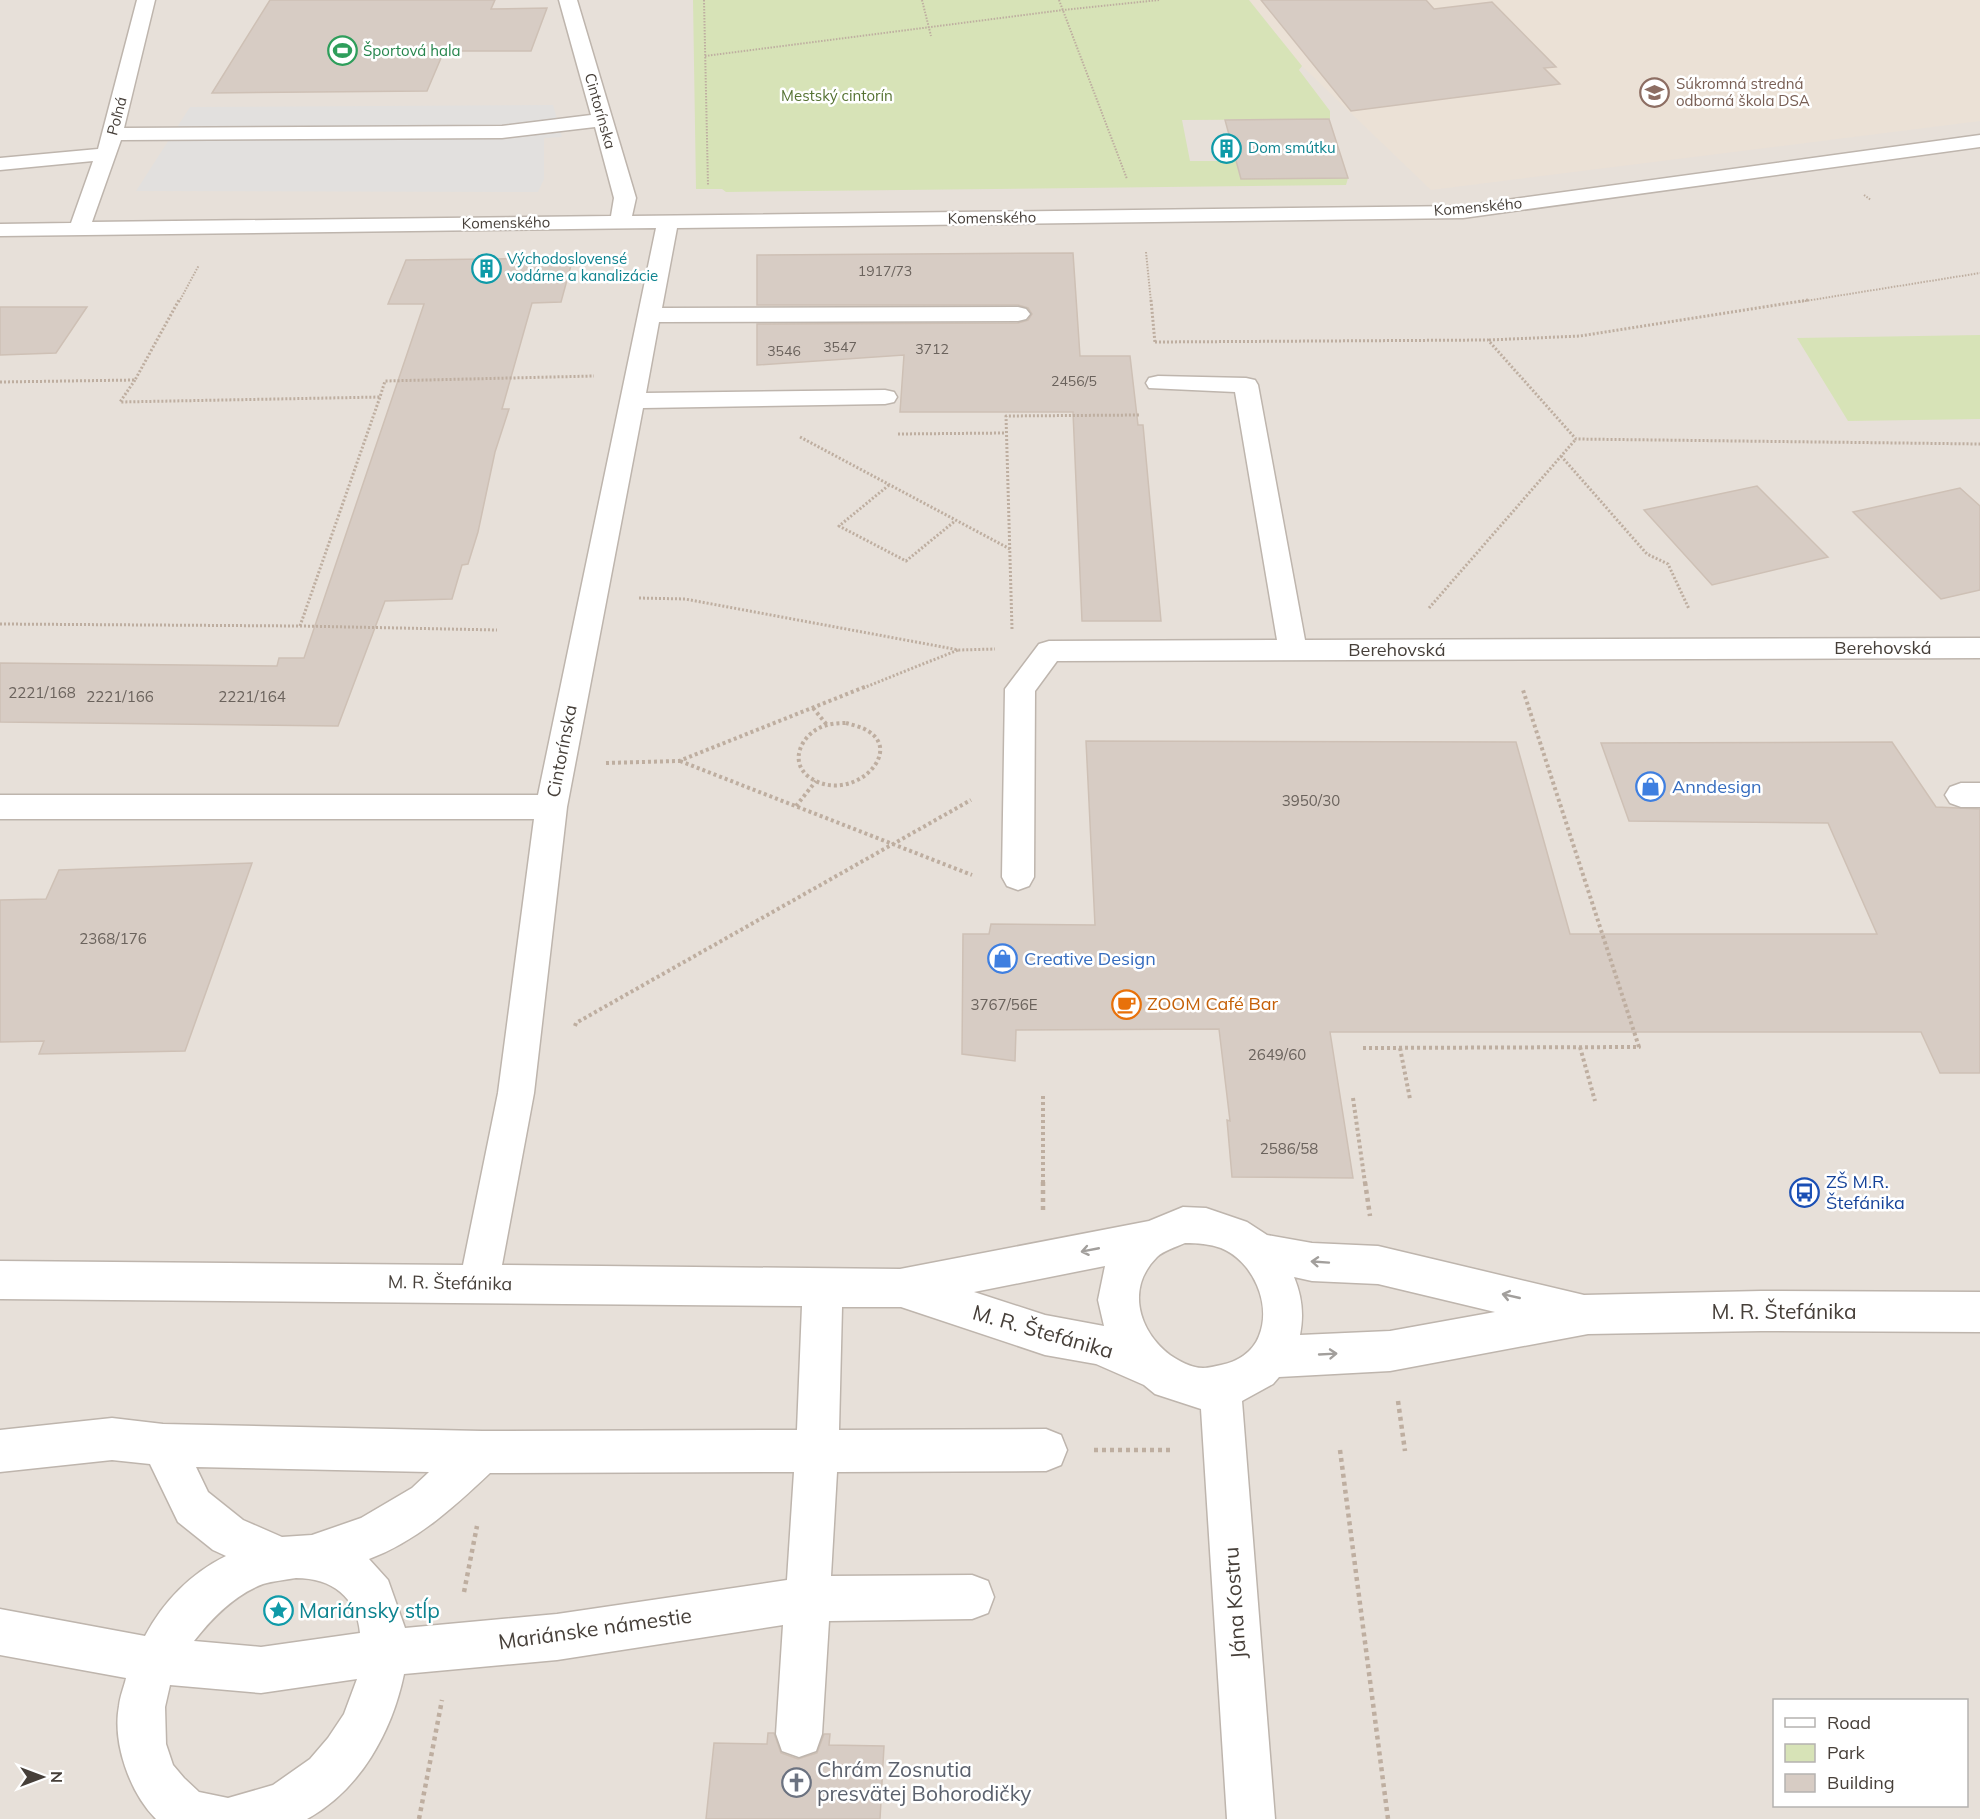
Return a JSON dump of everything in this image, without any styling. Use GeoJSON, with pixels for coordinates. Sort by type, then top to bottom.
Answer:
{"type":"FeatureCollection","features":[{"type":"Feature","properties":{"kind":"street","name":"Poľná"},"geometry":{"type":"LineString","coordinates":[[79,229],[113,134],[146,0]]}},
{"type":"Feature","properties":{"kind":"street","name":"Cintorínska"},"geometry":{"type":"LineString","coordinates":[[568,0],[625,198],[620,222]]}},
{"type":"Feature","properties":{"kind":"street"},"geometry":{"type":"LineString","coordinates":[[113,134],[502,132],[603,120]]}},
{"type":"Feature","properties":{"kind":"street","name":"Komenského"},"geometry":{"type":"LineString","coordinates":[[0,230],[1463,212],[1980,141]]}},
{"type":"Feature","properties":{"kind":"street"},"geometry":{"type":"LineString","coordinates":[[0,164],[106,154]]}},
{"type":"Feature","properties":{"kind":"street","name":"Cintorínska"},"geometry":{"type":"LineString","coordinates":[[479,1284],[516,1093],[551,807],[668,221]]}},
{"type":"Feature","properties":{"kind":"street"},"geometry":{"type":"LineString","coordinates":[[649,315],[1018,314]]}},
{"type":"Feature","properties":{"kind":"street"},"geometry":{"type":"LineString","coordinates":[[1158,382],[1246,385],[1293,650]]}},
{"type":"Feature","properties":{"kind":"street"},"geometry":{"type":"LineString","coordinates":[[634,388],[885,397]]}},
{"type":"Feature","properties":{"kind":"street","name":"Berehovská"},"geometry":{"type":"LineString","coordinates":[[1037,654],[1049,651],[1980,648]]}},
{"type":"Feature","properties":{"kind":"street"},"geometry":{"type":"LineString","coordinates":[[1018,877],[1020,689],[1037,654]]}},
{"type":"Feature","properties":{"kind":"street"},"geometry":{"type":"LineString","coordinates":[[0,807],[551,807]]}},
{"type":"Feature","properties":{"kind":"street"},"geometry":{"type":"LineString","coordinates":[[1183,1225],[1203,1225],[1223,1230],[1242,1239],[1258,1252],[1275,1276],[1283,1303],[1282,1332],[1270,1357],[1240,1382],[1221,1387],[1202,1388],[1184,1385],[1150,1368],[1135,1351],[1124,1332],[1118,1311],[1117,1289],[1123,1270],[1133,1252],[1147,1239],[1164,1230],[1183,1225]]}},
{"type":"Feature","properties":{"kind":"street","name":"M. R. Štefánika"},"geometry":{"type":"LineString","coordinates":[[0,1280],[900,1288],[1147,1239]]}},
{"type":"Feature","properties":{"kind":"street","name":"M. R. Štefánika"},"geometry":{"type":"LineString","coordinates":[[1258,1252],[1312,1262],[1378,1265],[1588,1314]]}},
{"type":"Feature","properties":{"kind":"street"},"geometry":{"type":"LineString","coordinates":[[799,1734],[817,1451],[823,1287]]}},
{"type":"Feature","properties":{"kind":"street","name":"M. R. Štefánika"},"geometry":{"type":"LineString","coordinates":[[900,1288],[1045,1335],[1098,1344],[1150,1368]]}},
{"type":"Feature","properties":{"kind":"street","name":"M. R. Štefánika"},"geometry":{"type":"LineString","coordinates":[[1270,1357],[1390,1351],[1588,1314],[1761,1311],[1980,1312]]}},
{"type":"Feature","properties":{"kind":"street","name":"Jána Kostru"},"geometry":{"type":"LineString","coordinates":[[1221,1387],[1251,1819]]}},
{"type":"Feature","properties":{"kind":"street"},"geometry":{"type":"LineString","coordinates":[[0,1451],[112,1439],[164,1444],[482,1452],[1046,1449]]}},
{"type":"Feature","properties":{"kind":"street"},"geometry":{"type":"LineString","coordinates":[[164,1444],[193,1507],[228,1535],[295,1556],[348,1569],[372,1595],[383,1633],[381,1678],[366,1720],[341,1759],[308,1791],[269,1813],[236,1819]]}},
{"type":"Feature","properties":{"kind":"street"},"geometry":{"type":"LineString","coordinates":[[221,1819],[193,1815],[164,1794],[146,1763],[140,1725],[147,1683],[167,1638],[198,1599],[235,1571],[371,1537],[427,1503],[482,1452]]}},
{"type":"Feature","properties":{"kind":"street","name":"Mariánske námestie"},"geometry":{"type":"LineString","coordinates":[[0,1632],[157,1661],[261,1670],[383,1653],[557,1637],[807,1599],[972,1597]]}},
{"type":"Feature","properties":{"kind":"path"},"geometry":{"type":"LineString","coordinates":[[704,0],[709,221]]}},
{"type":"Feature","properties":{"kind":"path"},"geometry":{"type":"LineString","coordinates":[[922,0],[931,36]]}},
{"type":"Feature","properties":{"kind":"path"},"geometry":{"type":"LineString","coordinates":[[1059,0],[1128,181]]}},
{"type":"Feature","properties":{"kind":"path"},"geometry":{"type":"LineString","coordinates":[[705,56],[1063,10],[1159,0]]}},
{"type":"Feature","properties":{"kind":"path"},"geometry":{"type":"LineString","coordinates":[[1037,654],[1012,634],[1006,416],[1162,415],[1145,242]]}},
{"type":"Feature","properties":{"kind":"path"},"geometry":{"type":"LineString","coordinates":[[200,262],[135,380],[120,402],[380,397]]}},
{"type":"Feature","properties":{"kind":"path"},"geometry":{"type":"LineString","coordinates":[[1155,342],[1488,340],[1580,336],[1980,273]]}},
{"type":"Feature","properties":{"kind":"path"},"geometry":{"type":"LineString","coordinates":[[1488,340],[1576,439],[1980,444]]}},
{"type":"Feature","properties":{"kind":"path"},"geometry":{"type":"LineString","coordinates":[[0,382],[135,380]]}},
{"type":"Feature","properties":{"kind":"path"},"geometry":{"type":"LineString","coordinates":[[300,626],[385,381],[634,388]]}},
{"type":"Feature","properties":{"kind":"path"},"geometry":{"type":"LineString","coordinates":[[794,434],[1010,549]]}},
{"type":"Feature","properties":{"kind":"path"},"geometry":{"type":"LineString","coordinates":[[1421,650],[1415,625],[1576,439]]}},
{"type":"Feature","properties":{"kind":"path"},"geometry":{"type":"LineString","coordinates":[[1561,456],[1647,554],[1668,564],[1707,649]]}},
{"type":"Feature","properties":{"kind":"path"},"geometry":{"type":"LineString","coordinates":[[890,485],[839,525],[906,561],[955,520]]}},
{"type":"Feature","properties":{"kind":"path"},"geometry":{"type":"LineString","coordinates":[[593,597],[685,599],[959,650],[1037,654]]}},
{"type":"Feature","properties":{"kind":"path"},"geometry":{"type":"LineString","coordinates":[[0,624],[497,630]]}},
{"type":"Feature","properties":{"kind":"path"},"geometry":{"type":"LineString","coordinates":[[559,764],[679,761],[959,650]]}},
{"type":"Feature","properties":{"kind":"path"},"geometry":{"type":"LineString","coordinates":[[1363,1048],[1639,1047],[1510,650]]}},
{"type":"Feature","properties":{"kind":"path"},"geometry":{"type":"LineString","coordinates":[[813,708],[827,725]]}},
{"type":"Feature","properties":{"kind":"path"},"geometry":{"type":"LineString","coordinates":[[846,723],[859,725],[871,732],[879,741],[882,751],[876,767],[861,780],[833,786],[816,781],[800,767],[798,756],[800,745],[808,735],[827,725],[846,723]]}},
{"type":"Feature","properties":{"kind":"path"},"geometry":{"type":"LineString","coordinates":[[679,761],[973,876],[1018,877]]}},
{"type":"Feature","properties":{"kind":"path"},"geometry":{"type":"LineString","coordinates":[[576,1023],[1018,773]]}},
{"type":"Feature","properties":{"kind":"path"},"geometry":{"type":"LineString","coordinates":[[795,806],[816,781]]}},
{"type":"Feature","properties":{"kind":"path"},"geometry":{"type":"LineString","coordinates":[[1580,1047],[1595,1101]]}},
{"type":"Feature","properties":{"kind":"path"},"geometry":{"type":"LineString","coordinates":[[1400,1048],[1410,1099]]}},
{"type":"Feature","properties":{"kind":"path"},"geometry":{"type":"LineString","coordinates":[[1042,1096],[1044,1221]]}},
{"type":"Feature","properties":{"kind":"path"},"geometry":{"type":"LineString","coordinates":[[1353,1098],[1372,1228]]}},
{"type":"Feature","properties":{"kind":"path"},"geometry":{"type":"LineString","coordinates":[[1397,1392],[1406,1451]]}},
{"type":"Feature","properties":{"kind":"path"},"geometry":{"type":"LineString","coordinates":[[1046,1449],[1177,1449]]}},
{"type":"Feature","properties":{"kind":"path"},"geometry":{"type":"LineString","coordinates":[[1341,1450],[1388,1819]]}},
{"type":"Feature","properties":{"kind":"shaded area"},"geometry":{"type":"Polygon","coordinates":[[[0,0],[1980,0],[1980,1819],[0,1819],[0,0]]]}},
{"type":"Feature","properties":{"kind":"shaded area","name":"Súkromná stredná odborná škola DSA"},"geometry":{"type":"Polygon","coordinates":[[[1249,0],[1980,0],[1980,121],[1431,190],[1302,66],[1249,0]]]}},
{"type":"Feature","properties":{"kind":"shaded area"},"geometry":{"type":"Polygon","coordinates":[[[553,105],[562,137],[544,138],[544,179],[538,192],[136,191],[190,107],[553,105]]]}},
{"type":"Feature","properties":{"kind":"green space","name":"Mestský cintorín"},"geometry":{"type":"Polygon","coordinates":[[[693,0],[1249,0],[1302,66],[1299,70],[1330,111],[1330,119],[1182,120],[1190,161],[1236,161],[1242,179],[1348,178],[1346,185],[726,192],[722,189],[696,189],[693,0]]]}},
{"type":"Feature","properties":{"kind":"green space"},"geometry":{"type":"Polygon","coordinates":[[[1980,335],[1980,419],[1848,421],[1797,338],[1980,335]]]}},
{"type":"Feature","properties":{"kind":"building","name":"Športová hala"},"geometry":{"type":"Polygon","coordinates":[[[270,0],[495,0],[491,9],[547,8],[531,51],[444,51],[427,91],[212,93],[270,0]]]}},
{"type":"Feature","properties":{"kind":"building"},"geometry":{"type":"Polygon","coordinates":[[[1261,0],[1426,0],[1434,9],[1492,2],[1556,67],[1544,68],[1560,84],[1351,111],[1261,0]]]}},
{"type":"Feature","properties":{"kind":"building","name":"Dom smútku"},"geometry":{"type":"Polygon","coordinates":[[[1329,119],[1348,178],[1241,179],[1225,120],[1329,119]]]}},
{"type":"Feature","properties":{"kind":"building"},"geometry":{"type":"Polygon","coordinates":[[[1073,253],[1080,356],[1130,356],[1138,425],[1143,425],[1161,621],[1082,621],[1073,412],[900,412],[904,355],[757,365],[757,324],[1018,323],[1028,320],[1032,314],[1028,308],[1018,305],[757,305],[757,255],[1073,253]]]}},
{"type":"Feature","properties":{"kind":"building"},"geometry":{"type":"Polygon","coordinates":[[[573,258],[561,302],[532,303],[502,409],[509,409],[495,452],[478,532],[468,564],[462,565],[452,599],[385,601],[338,726],[0,722],[0,663],[277,666],[279,658],[304,658],[424,304],[388,304],[406,260],[573,258]]]}},
{"type":"Feature","properties":{"kind":"building"},"geometry":{"type":"Polygon","coordinates":[[[0,307],[87,307],[56,353],[0,355],[0,307]]]}},
{"type":"Feature","properties":{"kind":"building"},"geometry":{"type":"Polygon","coordinates":[[[1757,486],[1828,557],[1712,585],[1644,510],[1757,486]]]}},
{"type":"Feature","properties":{"kind":"building"},"geometry":{"type":"Polygon","coordinates":[[[1960,488],[1980,506],[1980,590],[1941,599],[1853,512],[1960,488]]]}},
{"type":"Feature","properties":{"kind":"building"},"geometry":{"type":"Polygon","coordinates":[[[1086,741],[1516,742],[1570,934],[1877,934],[1828,823],[1629,821],[1601,743],[1892,742],[1936,807],[1980,809],[1980,1073],[1940,1073],[1921,1032],[1330,1032],[1353,1178],[1232,1177],[1227,1120],[1230,1121],[1219,1029],[1016,1030],[1015,1061],[962,1054],[963,934],[989,934],[991,924],[1095,925],[1086,741]]]}},
{"type":"Feature","properties":{"kind":"building"},"geometry":{"type":"Polygon","coordinates":[[[252,863],[185,1051],[39,1054],[44,1041],[0,1042],[0,900],[46,899],[59,870],[252,863]]]}},
{"type":"Feature","properties":{"kind":"building","name":"Chrám Zosnutia presvätej Bohorodičky"},"geometry":{"type":"Polygon","coordinates":[[[768,1733],[774,1733],[781,1753],[798,1759],[817,1753],[824,1734],[830,1734],[829,1745],[884,1746],[880,1819],[706,1819],[714,1743],[767,1744],[768,1733]]]}},
{"type":"Feature","properties":{"kind":"place","name":"Športová hala"},"geometry":{"type":"Point","coordinates":[342,51]}},
{"type":"Feature","properties":{"kind":"place","name":"Súkromná stredná odborná škola DSA"},"geometry":{"type":"Point","coordinates":[1655,93]}},
{"type":"Feature","properties":{"kind":"place","name":"Dom smútku"},"geometry":{"type":"Point","coordinates":[1227,148]}},
{"type":"Feature","properties":{"kind":"place","name":"Východoslovensé vodárne a kanalizácie"},"geometry":{"type":"Point","coordinates":[486,268]}},
{"type":"Feature","properties":{"kind":"place","name":"Anndesign"},"geometry":{"type":"Point","coordinates":[1651,787]}},
{"type":"Feature","properties":{"kind":"place","name":"Creative Design"},"geometry":{"type":"Point","coordinates":[1003,959]}},
{"type":"Feature","properties":{"kind":"place","name":"ZOOM Café Bar"},"geometry":{"type":"Point","coordinates":[1126,1004]}},
{"type":"Feature","properties":{"kind":"place","name":"ZŠ M.R. Štefánika"},"geometry":{"type":"Point","coordinates":[1805,1192]}},
{"type":"Feature","properties":{"kind":"place","name":"Mariánsky stĺp"},"geometry":{"type":"Point","coordinates":[278,1611]}},
{"type":"Feature","properties":{"kind":"place","name":"Chrám Zosnutia presvätej Bohorodičky"},"geometry":{"type":"Point","coordinates":[796,1782]}}]}
